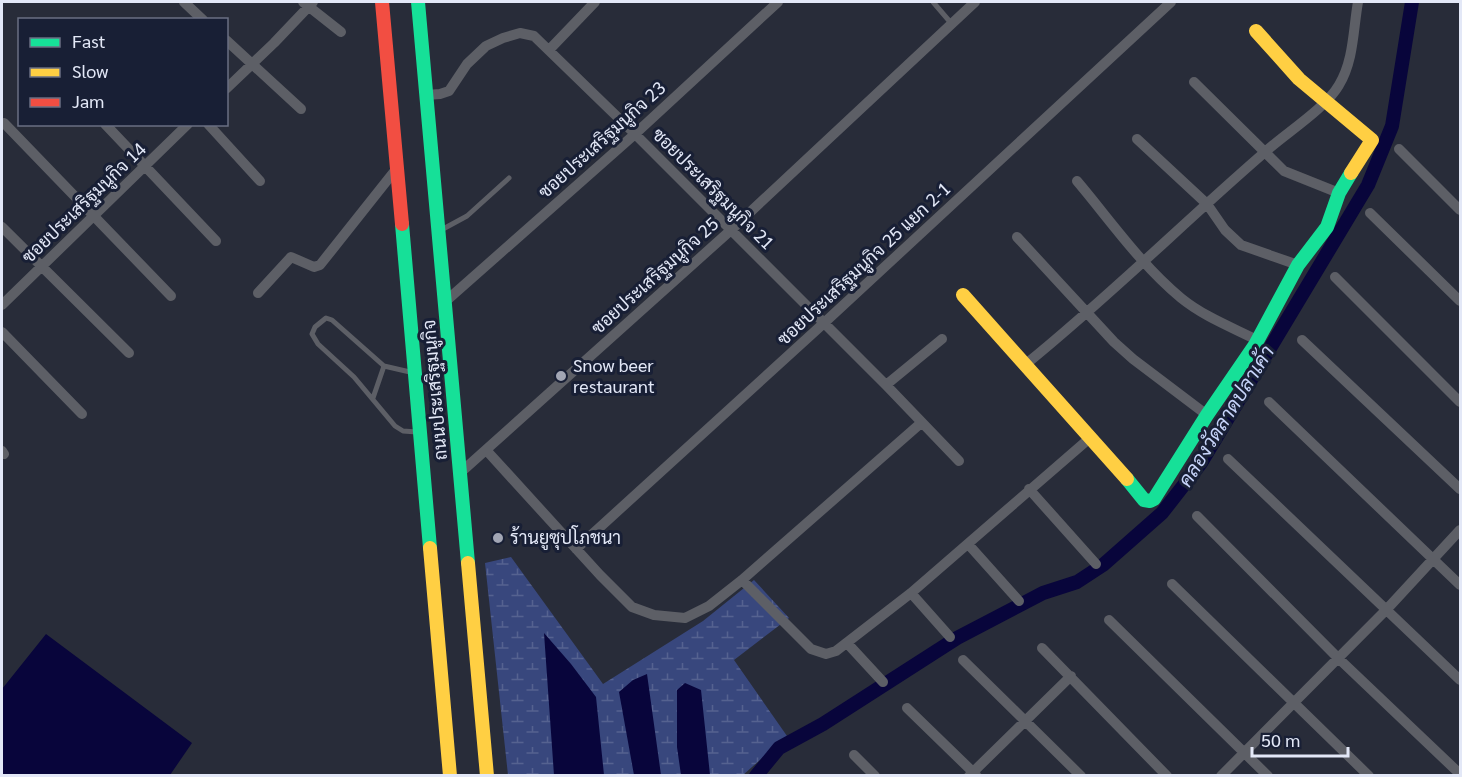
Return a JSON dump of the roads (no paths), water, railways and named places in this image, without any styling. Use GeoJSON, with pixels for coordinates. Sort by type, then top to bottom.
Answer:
{"type":"FeatureCollection","features":[{"type":"Feature","properties":{"kind":"main road","name":"ถนนประเสริฐมนูกิจ"},"geometry":{"type":"LineString","coordinates":[[382,2],[450,776]]}},
{"type":"Feature","properties":{"kind":"main road","name":"ถนนประเสริฐมนูกิจ"},"geometry":{"type":"LineString","coordinates":[[418,2],[488,776]]}},
{"type":"Feature","properties":{"kind":"main road"},"geometry":{"type":"LineString","coordinates":[[963,295],[1091,436],[1144,500],[1154,499],[1257,340],[1298,265],[1327,227],[1339,193],[1372,140],[1299,79],[1256,30]]}},
{"type":"Feature","properties":{"kind":"street"},"geometry":{"type":"LineString","coordinates":[[184,2],[201,18]]}},
{"type":"Feature","properties":{"kind":"street"},"geometry":{"type":"LineString","coordinates":[[549,50],[595,2]]}},
{"type":"Feature","properties":{"kind":"street","name":"ซอยประเสริฐมนูกิจ 23"},"geometry":{"type":"LineString","coordinates":[[446,301],[635,134],[778,2]]}},
{"type":"Feature","properties":{"kind":"street","name":"ซอยประเสริฐมนูกิจ 25"},"geometry":{"type":"LineString","coordinates":[[460,473],[731,230],[975,2]]}},
{"type":"Feature","properties":{"kind":"street","name":"ซอยประเสริฐมนูกิจ 25 แยก 2-1"},"geometry":{"type":"LineString","coordinates":[[576,549],[1171,2]]}},
{"type":"Feature","properties":{"kind":"street"},"geometry":{"type":"LineString","coordinates":[[1026,364],[1087,313],[1338,88],[1348,70],[1357,2]]}},
{"type":"Feature","properties":{"kind":"street"},"geometry":{"type":"LineString","coordinates":[[228,87],[253,64],[309,3],[341,32]]}},
{"type":"Feature","properties":{"kind":"street","name":"ซอยประเสริฐมนูกิจ 21"},"geometry":{"type":"LineString","coordinates":[[426,95],[448,91],[467,64],[486,46],[520,33],[534,36],[635,134],[959,461]]}},
{"type":"Feature","properties":{"kind":"street"},"geometry":{"type":"LineString","coordinates":[[228,42],[301,109]]}},
{"type":"Feature","properties":{"kind":"street"},"geometry":{"type":"LineString","coordinates":[[1194,82],[1284,171],[1339,193]]}},
{"type":"Feature","properties":{"kind":"street"},"geometry":{"type":"LineString","coordinates":[[4,123],[171,296]]}},
{"type":"Feature","properties":{"kind":"street"},"geometry":{"type":"LineString","coordinates":[[107,126],[216,240]]}},
{"type":"Feature","properties":{"kind":"street","name":"ซอยประเสริฐมนูกิจ 14"},"geometry":{"type":"LineString","coordinates":[[2,305],[186,126]]}},
{"type":"Feature","properties":{"kind":"street"},"geometry":{"type":"LineString","coordinates":[[210,126],[260,181]]}},
{"type":"Feature","properties":{"kind":"street"},"geometry":{"type":"LineString","coordinates":[[1137,139],[1207,204],[1225,230],[1241,245],[1298,265]]}},
{"type":"Feature","properties":{"kind":"street"},"geometry":{"type":"LineString","coordinates":[[1399,149],[1461,210]]}},
{"type":"Feature","properties":{"kind":"street"},"geometry":{"type":"LineString","coordinates":[[258,293],[291,257],[314,267],[320,265],[397,168]]}},
{"type":"Feature","properties":{"kind":"street"},"geometry":{"type":"LineString","coordinates":[[1077,181],[1144,262],[1180,298],[1202,313],[1257,340]]}},
{"type":"Feature","properties":{"kind":"street"},"geometry":{"type":"LineString","coordinates":[[1370,213],[1461,301]]}},
{"type":"Feature","properties":{"kind":"street"},"geometry":{"type":"LineString","coordinates":[[2,227],[129,353]]}},
{"type":"Feature","properties":{"kind":"street"},"geometry":{"type":"LineString","coordinates":[[1017,237],[1133,359],[1207,415]]}},
{"type":"Feature","properties":{"kind":"street"},"geometry":{"type":"LineString","coordinates":[[1335,277],[1461,402]]}},
{"type":"Feature","properties":{"kind":"street"},"geometry":{"type":"LineString","coordinates":[[2,332],[82,414]]}},
{"type":"Feature","properties":{"kind":"street"},"geometry":{"type":"LineString","coordinates":[[886,385],[942,339]]}},
{"type":"Feature","properties":{"kind":"street"},"geometry":{"type":"LineString","coordinates":[[1302,340],[1461,489]]}},
{"type":"Feature","properties":{"kind":"street"},"geometry":{"type":"LineString","coordinates":[[1269,402],[1461,585]]}},
{"type":"Feature","properties":{"kind":"street"},"geometry":{"type":"LineString","coordinates":[[487,451],[632,607],[654,615],[685,618],[697,614],[742,580],[921,423]]}},
{"type":"Feature","properties":{"kind":"street"},"geometry":{"type":"LineString","coordinates":[[742,580],[811,650],[826,654],[836,651],[911,593],[1091,436]]}},
{"type":"Feature","properties":{"kind":"street"},"geometry":{"type":"LineString","coordinates":[[1228,459],[1461,680]]}},
{"type":"Feature","properties":{"kind":"street"},"geometry":{"type":"LineString","coordinates":[[1029,489],[1096,564]]}},
{"type":"Feature","properties":{"kind":"street"},"geometry":{"type":"LineString","coordinates":[[1197,516],[1337,657],[1461,774]]}},
{"type":"Feature","properties":{"kind":"street"},"geometry":{"type":"LineString","coordinates":[[1221,776],[1387,609],[1461,530]]}},
{"type":"Feature","properties":{"kind":"street"},"geometry":{"type":"LineString","coordinates":[[968,544],[1020,601]]}},
{"type":"Feature","properties":{"kind":"street"},"geometry":{"type":"LineString","coordinates":[[1172,584],[1369,776]]}},
{"type":"Feature","properties":{"kind":"street"},"geometry":{"type":"LineString","coordinates":[[911,593],[950,637]]}},
{"type":"Feature","properties":{"kind":"street"},"geometry":{"type":"LineString","coordinates":[[1109,620],[1268,776]]}},
{"type":"Feature","properties":{"kind":"street"},"geometry":{"type":"LineString","coordinates":[[847,644],[883,682]]}},
{"type":"Feature","properties":{"kind":"street"},"geometry":{"type":"LineString","coordinates":[[1042,648],[1167,776]]}},
{"type":"Feature","properties":{"kind":"street"},"geometry":{"type":"LineString","coordinates":[[963,660],[1081,776]]}},
{"type":"Feature","properties":{"kind":"street"},"geometry":{"type":"LineString","coordinates":[[907,708],[973,774],[1024,720],[1071,676]]}},
{"type":"Feature","properties":{"kind":"street"},"geometry":{"type":"LineString","coordinates":[[854,755],[874,776]]}},
{"type":"Feature","properties":{"kind":"lane"},"geometry":{"type":"LineString","coordinates":[[933,2],[952,23]]}},
{"type":"Feature","properties":{"kind":"lane"},"geometry":{"type":"LineString","coordinates":[[439,231],[466,216],[509,178]]}},
{"type":"Feature","properties":{"kind":"lane"},"geometry":{"type":"LineString","coordinates":[[415,372],[384,366],[332,320],[326,318],[315,327],[312,334],[318,344],[354,376],[395,426],[403,431],[420,431]]}},
{"type":"Feature","properties":{"kind":"lane"},"geometry":{"type":"LineString","coordinates":[[373,398],[384,366]]}},
{"type":"Feature","properties":{"kind":"waterway","name":"คลองวัดลาดปลาเค้า"},"geometry":{"type":"LineString","coordinates":[[756,776],[779,748],[823,724],[957,638],[1043,593],[1077,582],[1103,565],[1162,513],[1201,463],[1368,185],[1392,126],[1412,2]]}},
{"type":"Feature","properties":{"kind":"place","name":"Snow beer restaurant"},"geometry":{"type":"Point","coordinates":[561,376]}},
{"type":"Feature","properties":{"kind":"place","name":"ร้านยูซุปโภชนา"},"geometry":{"type":"Point","coordinates":[498,538]}}]}
